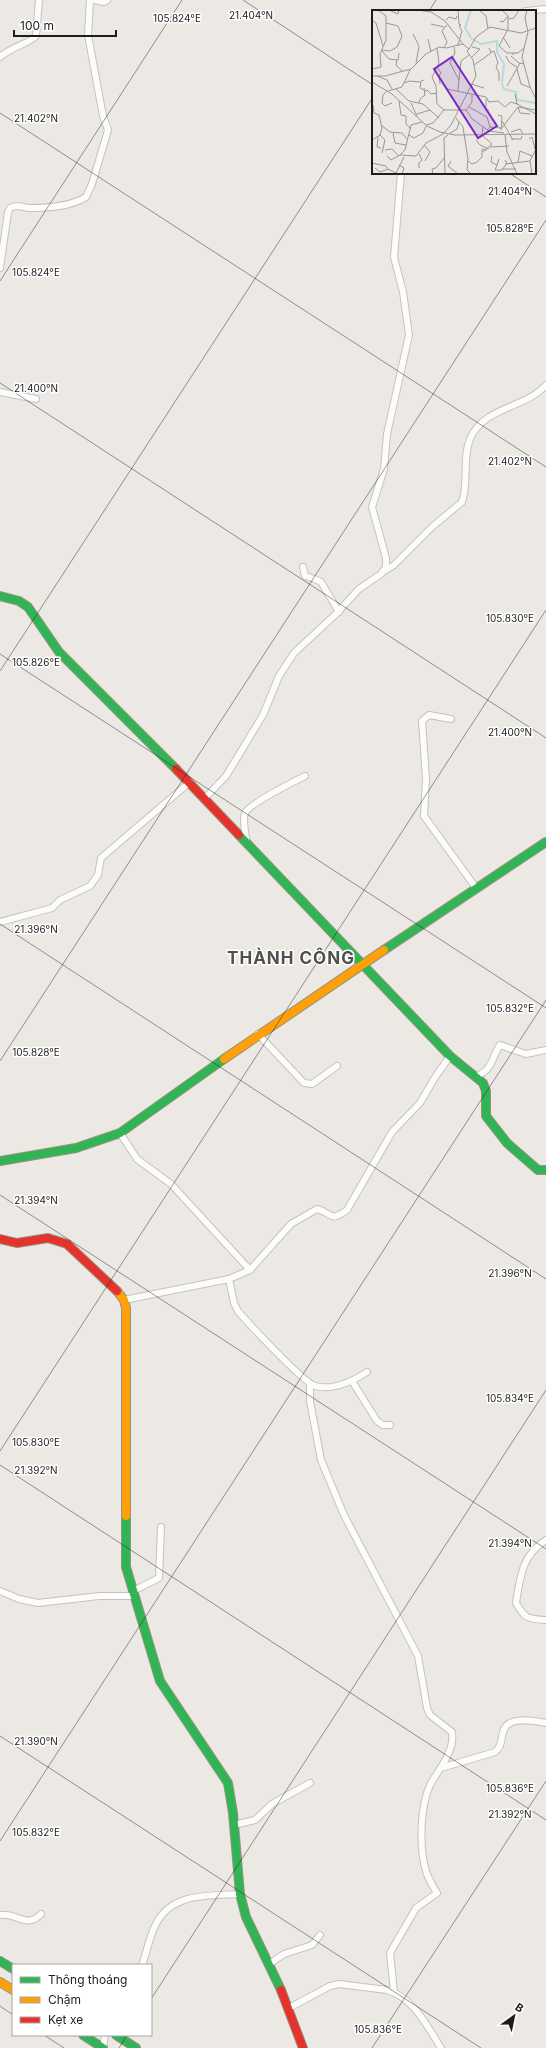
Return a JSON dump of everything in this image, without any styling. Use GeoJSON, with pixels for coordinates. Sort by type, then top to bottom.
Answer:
{"type":"FeatureCollection","features":[{"type":"Feature","properties":{"kind":"street"},"geometry":{"type":"LineString","coordinates":[[0,57],[12,48],[33,39],[36,36],[39,0]]}},
{"type":"Feature","properties":{"kind":"street"},"geometry":{"type":"LineString","coordinates":[[0,268],[8,212],[10,208],[16,206],[28,208],[63,205],[86,197],[92,184],[108,130],[103,116],[88,35],[90,0]]}},
{"type":"Feature","properties":{"kind":"street"},"geometry":{"type":"LineString","coordinates":[[94,0],[104,2],[108,0]]}},
{"type":"Feature","properties":{"kind":"street"},"geometry":{"type":"LineString","coordinates":[[536,10],[546,9]]}},
{"type":"Feature","properties":{"kind":"street"},"geometry":{"type":"LineString","coordinates":[[384,571],[386,558],[372,507],[384,469],[387,434],[408,335],[403,292],[394,257],[401,174]]}},
{"type":"Feature","properties":{"kind":"street"},"geometry":{"type":"LineString","coordinates":[[206,798],[226,776],[263,715],[279,676],[300,645],[339,612],[359,589],[394,565],[432,527],[462,502],[468,446],[475,429],[491,415],[536,394],[546,385]]}},
{"type":"Feature","properties":{"kind":"street"},"geometry":{"type":"LineString","coordinates":[[0,392],[36,399]]}},
{"type":"Feature","properties":{"kind":"street"},"geometry":{"type":"LineString","coordinates":[[303,566],[305,576],[320,582],[339,612]]}},
{"type":"Feature","properties":{"kind":"street"},"geometry":{"type":"LineString","coordinates":[[0,596],[23,602],[28,607],[58,652],[206,798],[247,844],[299,897],[361,965],[450,1056],[476,1077],[485,1087],[485,1112],[487,1118],[510,1146],[538,1170],[546,1170]]}},
{"type":"Feature","properties":{"kind":"street"},"geometry":{"type":"LineString","coordinates":[[451,719],[429,715],[422,721],[426,784],[423,810],[424,816],[476,888]]}},
{"type":"Feature","properties":{"kind":"street"},"geometry":{"type":"LineString","coordinates":[[247,844],[244,818],[247,810],[287,785],[305,776]]}},
{"type":"Feature","properties":{"kind":"street"},"geometry":{"type":"LineString","coordinates":[[0,922],[52,908],[60,900],[90,886],[98,875],[101,858],[190,782]]}},
{"type":"Feature","properties":{"kind":"street"},"geometry":{"type":"LineString","coordinates":[[0,1162],[95,1144],[120,1133],[258,1034],[476,888],[545,844]]}},
{"type":"Feature","properties":{"kind":"street"},"geometry":{"type":"LineString","coordinates":[[258,1034],[304,1083],[308,1085],[312,1084],[337,1066]]}},
{"type":"Feature","properties":{"kind":"street"},"geometry":{"type":"LineString","coordinates":[[476,1077],[484,1073],[493,1062],[500,1045],[526,1054],[546,1050]]}},
{"type":"Feature","properties":{"kind":"street"},"geometry":{"type":"LineString","coordinates":[[124,1300],[229,1279],[250,1270],[284,1231],[298,1219],[317,1209],[335,1217],[348,1210],[392,1132],[420,1103],[450,1056]]}},
{"type":"Feature","properties":{"kind":"street"},"geometry":{"type":"LineString","coordinates":[[120,1133],[141,1163],[171,1184],[250,1270]]}},
{"type":"Feature","properties":{"kind":"street"},"geometry":{"type":"LineString","coordinates":[[0,1239],[12,1243],[40,1237],[58,1240],[67,1244],[117,1290],[124,1300],[126,1308],[127,1348],[125,1560],[133,1594],[164,1688],[228,1783],[231,1792],[240,1894],[248,1923],[289,2008],[303,2048]]}},
{"type":"Feature","properties":{"kind":"street"},"geometry":{"type":"LineString","coordinates":[[229,1279],[234,1303],[238,1311],[310,1384],[327,1387],[352,1381],[367,1372]]}},
{"type":"Feature","properties":{"kind":"street"},"geometry":{"type":"LineString","coordinates":[[352,1381],[377,1421],[384,1425],[390,1425]]}},
{"type":"Feature","properties":{"kind":"street"},"geometry":{"type":"LineString","coordinates":[[310,1384],[310,1401],[319,1453],[342,1510],[418,1656],[426,1703],[430,1715],[452,1732],[451,1744],[441,1768],[428,1790],[422,1828],[425,1870],[437,1893],[416,1908],[390,1953],[394,1992]]}},
{"type":"Feature","properties":{"kind":"street"},"geometry":{"type":"LineString","coordinates":[[0,1591],[19,1599],[38,1603],[99,1596],[133,1594],[159,1578],[161,1527]]}},
{"type":"Feature","properties":{"kind":"street"},"geometry":{"type":"LineString","coordinates":[[546,1540],[534,1548],[529,1555],[520,1580],[516,1603],[522,1614],[529,1619],[546,1620]]}},
{"type":"Feature","properties":{"kind":"street"},"geometry":{"type":"LineString","coordinates":[[441,1768],[494,1752],[500,1746],[503,1730],[510,1723],[522,1720],[546,1723]]}},
{"type":"Feature","properties":{"kind":"street"},"geometry":{"type":"LineString","coordinates":[[234,1825],[255,1820],[272,1804],[310,1783]]}},
{"type":"Feature","properties":{"kind":"street"},"geometry":{"type":"LineString","coordinates":[[142,1964],[156,1924],[171,1907],[182,1899],[240,1894]]}},
{"type":"Feature","properties":{"kind":"street"},"geometry":{"type":"LineString","coordinates":[[0,1915],[10,1915],[29,1922],[35,1920],[41,1914]]}},
{"type":"Feature","properties":{"kind":"street"},"geometry":{"type":"LineString","coordinates":[[268,1965],[284,1954],[312,1945],[320,1935]]}},
{"type":"Feature","properties":{"kind":"street"},"geometry":{"type":"LineString","coordinates":[[0,1961],[12,1968]]}},
{"type":"Feature","properties":{"kind":"street"},"geometry":{"type":"LineString","coordinates":[[0,1982],[12,1989]]}},
{"type":"Feature","properties":{"kind":"street"},"geometry":{"type":"LineString","coordinates":[[289,2008],[330,1986],[339,1984],[394,1992],[413,2006],[441,2048]]}},
{"type":"Feature","properties":{"kind":"street"},"geometry":{"type":"LineString","coordinates":[[85,2036],[103,2048],[105,2036]]}},
{"type":"Feature","properties":{"kind":"street"},"geometry":{"type":"LineString","coordinates":[[118,2036],[136,2048]]}},
{"type":"Feature","properties":{"kind":"traffic: fast"},"geometry":{"type":"LineString","coordinates":[[0,596],[19,601],[28,607],[59,652],[176,769]]}},
{"type":"Feature","properties":{"kind":"traffic: fast"},"geometry":{"type":"LineString","coordinates":[[239,835],[450,1056],[483,1083],[486,1091],[486,1116],[507,1143],[538,1170],[546,1170]]}},
{"type":"Feature","properties":{"kind":"traffic: fast"},"geometry":{"type":"LineString","coordinates":[[384,950],[546,842]]}},
{"type":"Feature","properties":{"kind":"traffic: fast"},"geometry":{"type":"LineString","coordinates":[[0,1161],[76,1148],[120,1133],[224,1059]]}},
{"type":"Feature","properties":{"kind":"traffic: fast"},"geometry":{"type":"LineString","coordinates":[[126,1516],[126,1567],[160,1681],[228,1783],[233,1813],[240,1894],[246,1917],[281,1990]]}},
{"type":"Feature","properties":{"kind":"traffic: fast"},"geometry":{"type":"LineString","coordinates":[[0,1961],[12,1968]]}},
{"type":"Feature","properties":{"kind":"traffic: fast"},"geometry":{"type":"LineString","coordinates":[[85,2036],[103,2048]]}},
{"type":"Feature","properties":{"kind":"traffic: fast"},"geometry":{"type":"LineString","coordinates":[[118,2036],[136,2048]]}},
{"type":"Feature","properties":{"kind":"traffic: slow"},"geometry":{"type":"LineString","coordinates":[[224,1059],[384,950]]}},
{"type":"Feature","properties":{"kind":"traffic: slow"},"geometry":{"type":"LineString","coordinates":[[117,1291],[124,1300],[126,1308],[126,1516]]}},
{"type":"Feature","properties":{"kind":"traffic: slow"},"geometry":{"type":"LineString","coordinates":[[0,1982],[12,1989]]}},
{"type":"Feature","properties":{"kind":"traffic: jam"},"geometry":{"type":"LineString","coordinates":[[176,769],[239,835]]}},
{"type":"Feature","properties":{"kind":"traffic: jam"},"geometry":{"type":"LineString","coordinates":[[0,1239],[17,1243],[48,1238],[67,1244],[117,1291]]}},
{"type":"Feature","properties":{"kind":"traffic: jam"},"geometry":{"type":"LineString","coordinates":[[281,1990],[303,2048]]}},
{"type":"Feature","properties":{"kind":"district","name":"THÀNH CÔNG"},"geometry":{"type":"Point","coordinates":[291,958]}}]}
